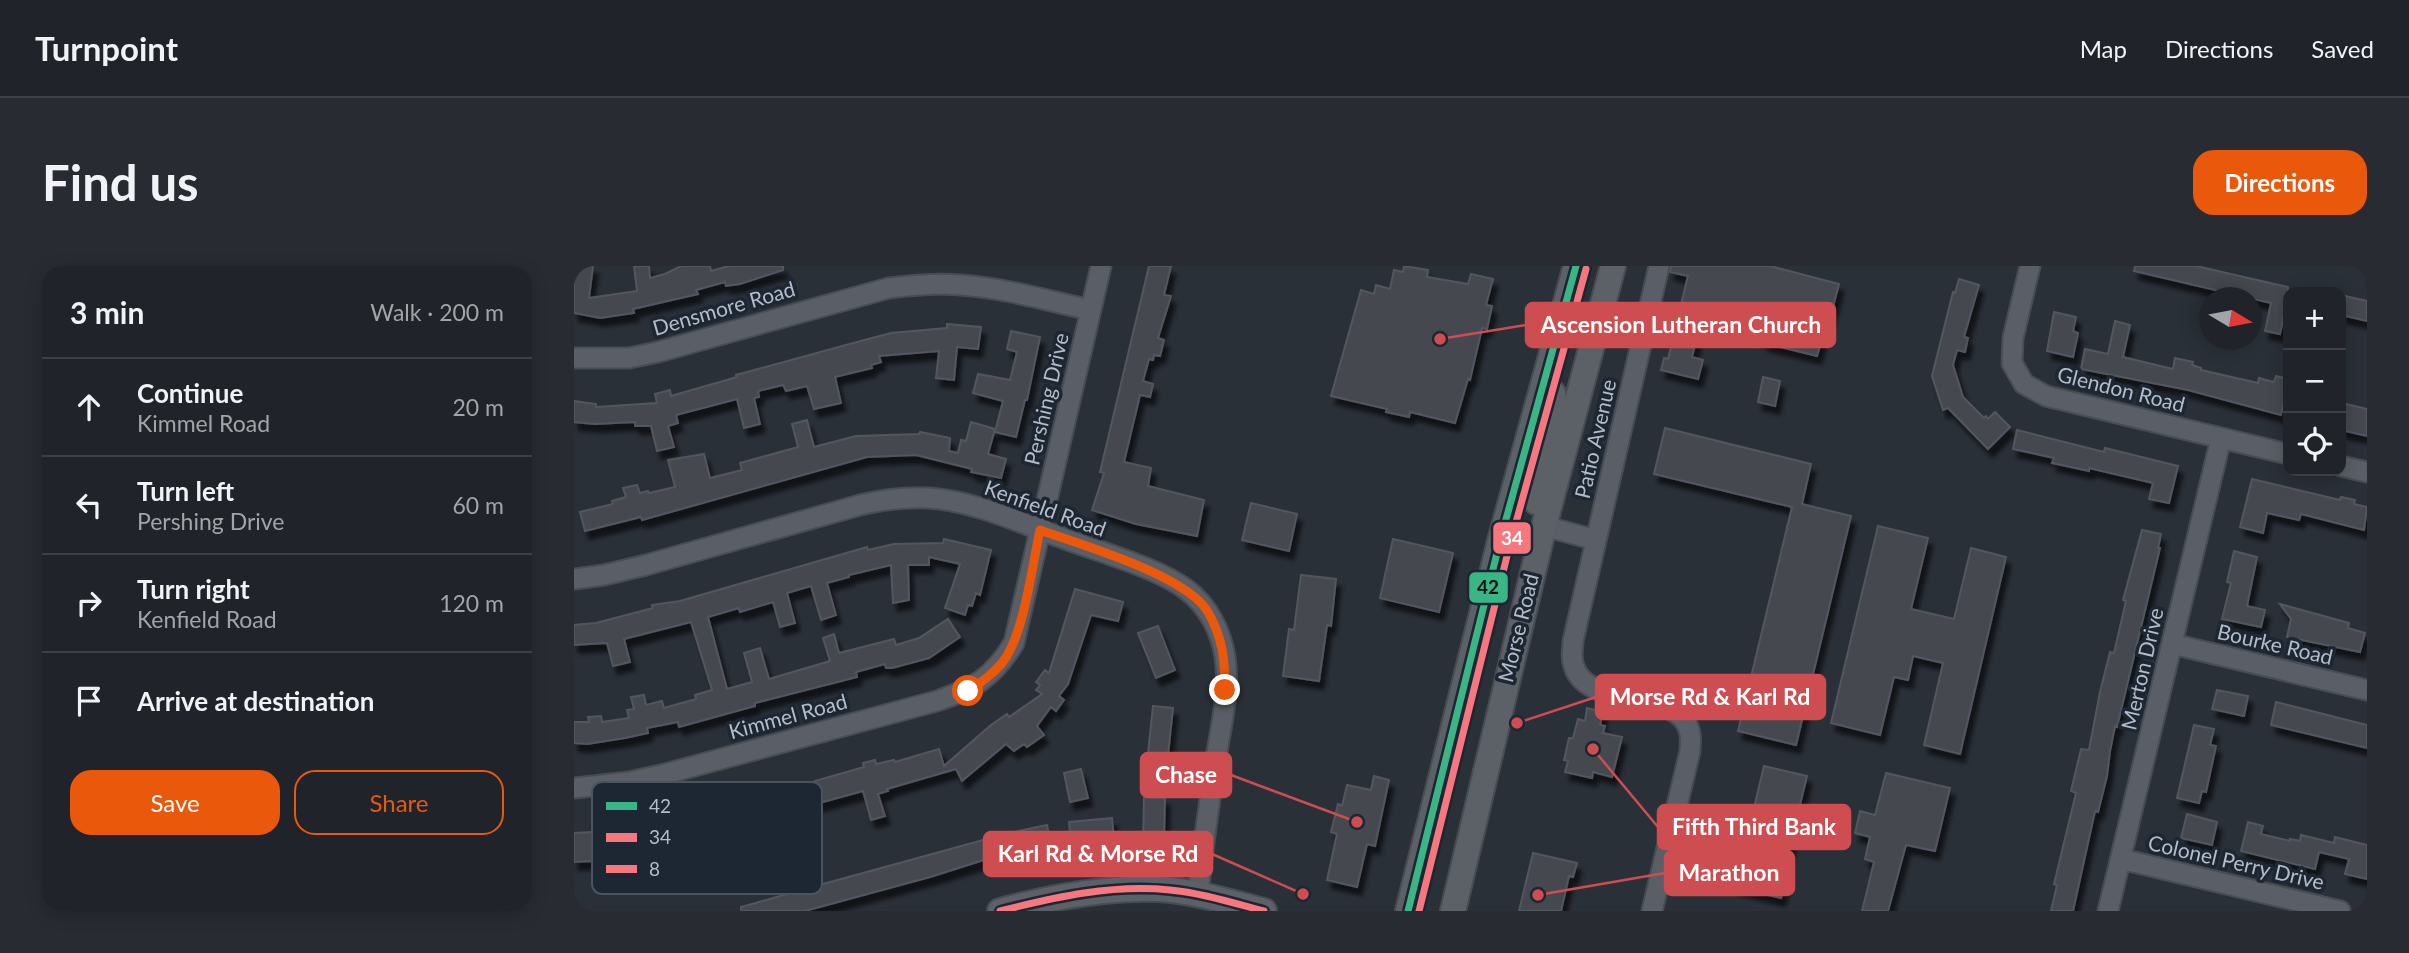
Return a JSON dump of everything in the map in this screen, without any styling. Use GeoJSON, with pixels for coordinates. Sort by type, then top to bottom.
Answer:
{"type":"FeatureCollection","features":[{"type":"Feature","properties":{"kind":"main road","name":"Morse Road"},"geometry":{"type":"LineString","coordinates":[[1408,911],[1469,658],[1576,266]]}},
{"type":"Feature","properties":{"kind":"main road","name":"Morse Road"},"geometry":{"type":"LineString","coordinates":[[1453,911],[1545,526],[1613,266]]}},
{"type":"Feature","properties":{"kind":"main road"},"geometry":{"type":"LineString","coordinates":[[1545,526],[1535,519],[1535,509],[1554,400],[1548,366]]}},
{"type":"Feature","properties":{"kind":"main road"},"geometry":{"type":"LineString","coordinates":[[1000,911],[1037,906],[1086,892],[1160,889],[1198,894],[1264,911]]}},
{"type":"Feature","properties":{"kind":"street","name":"Pershing Drive"},"geometry":{"type":"LineString","coordinates":[[1003,662],[1014,643],[1101,266]]}},
{"type":"Feature","properties":{"kind":"street","name":"Patio Avenue"},"geometry":{"type":"LineString","coordinates":[[1653,911],[1690,751],[1690,733],[1681,717],[1666,708],[1604,692],[1584,682],[1573,663],[1573,641],[1659,266]]}},
{"type":"Feature","properties":{"kind":"street","name":"Glendon Road"},"geometry":{"type":"LineString","coordinates":[[2030,266],[2013,338],[2012,363],[2024,384],[2046,396],[2283,453]]}},
{"type":"Feature","properties":{"kind":"street","name":"Densmore Road"},"geometry":{"type":"LineString","coordinates":[[574,358],[629,358],[659,352],[889,288],[923,284],[960,284],[1002,290],[1091,310]]}},
{"type":"Feature","properties":{"kind":"street","name":"Merton Drive"},"geometry":{"type":"LineString","coordinates":[[2108,911],[2221,438]]}},
{"type":"Feature","properties":{"kind":"street"},"geometry":{"type":"LineString","coordinates":[[2346,467],[2367,472]]}},
{"type":"Feature","properties":{"kind":"street","name":"Kenfield Road"},"geometry":{"type":"LineString","coordinates":[[574,579],[646,565],[886,499],[941,499],[964,505],[1160,574],[1186,589],[1207,609],[1225,658],[1224,698],[1198,894]]}},
{"type":"Feature","properties":{"kind":"street"},"geometry":{"type":"LineString","coordinates":[[1545,526],[1596,540]]}},
{"type":"Feature","properties":{"kind":"street","name":"Bourke Road"},"geometry":{"type":"LineString","coordinates":[[2172,645],[2367,690]]}},
{"type":"Feature","properties":{"kind":"street","name":"Kimmel Road"},"geometry":{"type":"LineString","coordinates":[[629,782],[937,701],[968,691],[987,678],[1003,662]]}},
{"type":"Feature","properties":{"kind":"street","name":"Kimmel Road"},"geometry":{"type":"LineString","coordinates":[[574,788],[592,786]]}},
{"type":"Feature","properties":{"kind":"street","name":"Colonel Perry Drive"},"geometry":{"type":"LineString","coordinates":[[2121,859],[2340,911]]}},
{"type":"Feature","properties":{"kind":"building"},"geometry":{"type":"Polygon","coordinates":[[[574,266],[593,266],[589,298],[637,291],[634,266],[649,266],[650,278],[681,266],[710,266],[711,271],[729,266],[783,266],[783,270],[740,284],[726,286],[725,282],[696,290],[698,294],[633,309],[634,313],[600,318],[574,313],[574,266]]]}},
{"type":"Feature","properties":{"kind":"building"},"geometry":{"type":"Polygon","coordinates":[[[1149,266],[1171,266],[1164,295],[1171,296],[1158,338],[1164,340],[1160,356],[1154,355],[1153,360],[1149,359],[1143,381],[1153,384],[1150,397],[1140,395],[1124,462],[1151,468],[1148,486],[1204,500],[1197,536],[1136,524],[1092,510],[1104,473],[1100,472],[1149,266]]]}},
{"type":"Feature","properties":{"kind":"building"},"geometry":{"type":"Polygon","coordinates":[[[1404,266],[1428,270],[1427,277],[1468,284],[1471,274],[1493,279],[1486,305],[1492,306],[1487,329],[1482,328],[1470,380],[1468,379],[1455,423],[1410,412],[1409,417],[1386,412],[1387,409],[1331,396],[1361,290],[1374,294],[1376,285],[1390,289],[1394,270],[1403,272],[1404,266]]]}},
{"type":"Feature","properties":{"kind":"building"},"geometry":{"type":"Polygon","coordinates":[[[1671,266],[1770,266],[1839,284],[1817,356],[1764,343],[1765,340],[1749,336],[1750,332],[1734,327],[1736,319],[1681,304],[1688,276],[1670,272],[1671,266]]]}},
{"type":"Feature","properties":{"kind":"building"},"geometry":{"type":"Polygon","coordinates":[[[2135,266],[2196,266],[2288,287],[2283,287],[2283,320],[2280,334],[2265,331],[2271,303],[2262,301],[2262,287],[2202,287],[2134,271],[2135,266]]]}},
{"type":"Feature","properties":{"kind":"building"},"geometry":{"type":"Polygon","coordinates":[[[1959,279],[1979,285],[1964,337],[1968,338],[1965,352],[1957,350],[1953,365],[1963,397],[1984,418],[1986,416],[1988,419],[1995,412],[2010,427],[1988,449],[1948,408],[1943,410],[1932,376],[1953,292],[1955,293],[1959,279]]]}},
{"type":"Feature","properties":{"kind":"building"},"geometry":{"type":"Polygon","coordinates":[[[2346,296],[2367,301],[2367,321],[2346,316],[2346,296]]]}},
{"type":"Feature","properties":{"kind":"building"},"geometry":{"type":"Polygon","coordinates":[[[2054,312],[2076,317],[2073,331],[2078,333],[2073,357],[2047,351],[2054,312]]]}},
{"type":"Feature","properties":{"kind":"building"},"geometry":{"type":"Polygon","coordinates":[[[2115,321],[2130,325],[2123,357],[2173,369],[2175,358],[2193,362],[2192,365],[2201,370],[2258,383],[2259,378],[2274,382],[2276,376],[2283,378],[2281,415],[2188,390],[2081,369],[2085,349],[2108,354],[2115,321]]]}},
{"type":"Feature","properties":{"kind":"building"},"geometry":{"type":"Polygon","coordinates":[[[947,324],[981,327],[978,349],[957,347],[954,380],[936,378],[939,351],[879,356],[881,362],[871,365],[872,368],[835,377],[841,403],[814,409],[807,386],[786,391],[783,385],[758,391],[759,397],[754,398],[760,424],[744,428],[737,399],[676,415],[678,423],[668,426],[674,447],[657,451],[651,426],[635,426],[635,422],[574,422],[574,401],[596,404],[596,407],[657,403],[655,394],[670,390],[671,396],[737,377],[736,375],[891,333],[947,328],[947,324]]]}},
{"type":"Feature","properties":{"kind":"building"},"geometry":{"type":"Polygon","coordinates":[[[1011,331],[1040,337],[1016,437],[995,432],[1003,401],[973,393],[978,374],[1010,380],[1017,352],[1007,349],[1011,331]]]}},
{"type":"Feature","properties":{"kind":"building"},"geometry":{"type":"Polygon","coordinates":[[[1675,331],[1697,337],[1692,357],[1703,360],[1698,379],[1661,370],[1664,358],[1668,359],[1675,331]]]}},
{"type":"Feature","properties":{"kind":"building"},"geometry":{"type":"Polygon","coordinates":[[[1763,377],[1780,381],[1775,406],[1758,402],[1763,377]]]}},
{"type":"Feature","properties":{"kind":"building"},"geometry":{"type":"Polygon","coordinates":[[[2346,404],[2367,409],[2367,436],[2346,431],[2346,404]]]}},
{"type":"Feature","properties":{"kind":"building"},"geometry":{"type":"Polygon","coordinates":[[[807,420],[814,447],[856,436],[920,432],[950,438],[949,451],[958,453],[961,440],[966,441],[971,422],[995,429],[988,454],[1006,459],[1001,478],[916,455],[867,457],[642,520],[641,517],[585,531],[580,512],[613,504],[612,501],[626,497],[623,488],[637,485],[640,493],[649,493],[675,487],[668,460],[704,454],[710,478],[742,470],[740,463],[798,447],[792,424],[807,420]]]}},
{"type":"Feature","properties":{"kind":"building"},"geometry":{"type":"Polygon","coordinates":[[[1665,428],[1811,464],[1802,504],[1851,516],[1796,745],[1738,731],[1792,507],[1654,474],[1665,428]]]}},
{"type":"Feature","properties":{"kind":"building"},"geometry":{"type":"Polygon","coordinates":[[[2017,430],[2104,452],[2105,448],[2178,466],[2169,503],[2149,499],[2153,483],[2089,468],[2089,471],[2052,463],[2054,458],[2013,449],[2017,430]]]}},
{"type":"Feature","properties":{"kind":"building"},"geometry":{"type":"Polygon","coordinates":[[[2252,479],[2340,500],[2341,497],[2355,500],[2354,504],[2367,507],[2364,530],[2301,514],[2299,520],[2267,513],[2263,533],[2240,527],[2252,479]]]}},
{"type":"Feature","properties":{"kind":"building"},"geometry":{"type":"Polygon","coordinates":[[[1251,503],[1297,514],[1289,551],[1242,540],[1251,503]]]}},
{"type":"Feature","properties":{"kind":"building"},"geometry":{"type":"Polygon","coordinates":[[[1878,526],[1928,538],[1911,609],[1954,619],[1971,548],[2006,557],[1960,754],[1924,745],[1943,663],[1913,656],[1908,680],[1894,677],[1880,735],[1831,723],[1878,526]]]}},
{"type":"Feature","properties":{"kind":"building"},"geometry":{"type":"Polygon","coordinates":[[[2142,530],[2161,534],[2160,548],[2117,727],[2115,726],[2107,776],[2098,812],[2095,811],[2073,911],[2051,911],[2057,885],[2054,884],[2076,793],[2071,791],[2081,749],[2089,750],[2100,692],[2110,652],[2114,653],[2126,601],[2123,600],[2142,530]]]}},
{"type":"Feature","properties":{"kind":"building"},"geometry":{"type":"Polygon","coordinates":[[[944,539],[991,550],[980,595],[976,593],[972,606],[968,605],[965,615],[945,608],[960,564],[929,557],[929,565],[908,565],[909,600],[893,603],[891,565],[827,583],[836,615],[821,620],[811,586],[787,593],[795,623],[780,627],[773,602],[740,612],[739,608],[708,617],[727,689],[752,682],[744,653],[760,648],[769,679],[830,661],[823,638],[834,634],[839,653],[894,639],[896,645],[919,638],[948,619],[960,637],[929,658],[892,668],[886,668],[885,664],[856,672],[857,677],[755,703],[755,706],[679,727],[678,722],[647,728],[648,733],[625,738],[587,744],[574,743],[574,722],[589,722],[588,717],[601,716],[602,722],[629,718],[627,710],[634,709],[631,697],[644,695],[646,705],[662,701],[664,708],[696,699],[695,695],[712,690],[691,622],[624,639],[630,662],[613,666],[607,643],[574,645],[574,625],[596,623],[653,608],[652,605],[680,601],[867,547],[868,550],[894,544],[943,543],[944,539]]]}},
{"type":"Feature","properties":{"kind":"building"},"geometry":{"type":"Polygon","coordinates":[[[1393,539],[1453,553],[1439,612],[1380,598],[1393,539]]]}},
{"type":"Feature","properties":{"kind":"building"},"geometry":{"type":"Polygon","coordinates":[[[2234,551],[2257,557],[2247,606],[2265,610],[2261,627],[2222,619],[2231,583],[2227,582],[2234,551]]]}},
{"type":"Feature","properties":{"kind":"building"},"geometry":{"type":"Polygon","coordinates":[[[1301,575],[1336,579],[1331,626],[1327,625],[1319,681],[1283,676],[1289,629],[1294,630],[1301,575]]]}},
{"type":"Feature","properties":{"kind":"building"},"geometry":{"type":"Polygon","coordinates":[[[1075,589],[1123,602],[1118,621],[1091,615],[1068,684],[1059,696],[1064,700],[1056,711],[1051,707],[1037,726],[1044,735],[1027,747],[1024,744],[1014,751],[1006,744],[962,781],[956,769],[887,789],[888,791],[878,794],[885,816],[871,820],[863,791],[822,802],[822,782],[815,781],[864,767],[863,763],[875,760],[876,764],[895,762],[939,749],[944,766],[991,725],[1007,714],[1009,717],[1042,694],[1036,690],[1040,685],[1036,682],[1045,670],[1049,673],[1075,589]]]}},
{"type":"Feature","properties":{"kind":"building"},"geometry":{"type":"Polygon","coordinates":[[[2280,604],[2349,623],[2348,628],[2365,633],[2360,652],[2287,637],[2291,619],[2280,604]]]}},
{"type":"Feature","properties":{"kind":"building"},"geometry":{"type":"Polygon","coordinates":[[[1158,626],[1175,670],[1156,678],[1138,633],[1158,626]]]}},
{"type":"Feature","properties":{"kind":"building"},"geometry":{"type":"Polygon","coordinates":[[[2217,690],[2248,696],[2244,716],[2212,709],[2217,690]]]}},
{"type":"Feature","properties":{"kind":"building"},"geometry":{"type":"Polygon","coordinates":[[[2276,702],[2367,725],[2367,748],[2271,725],[2276,702]]]}},
{"type":"Feature","properties":{"kind":"building"},"geometry":{"type":"Polygon","coordinates":[[[1153,706],[1173,708],[1168,755],[1148,753],[1153,706]]]}},
{"type":"Feature","properties":{"kind":"building"},"geometry":{"type":"Polygon","coordinates":[[[1587,708],[1603,712],[1600,725],[1605,726],[1603,733],[1622,737],[1612,777],[1593,772],[1592,778],[1565,772],[1568,761],[1564,760],[1569,738],[1573,738],[1578,719],[1585,721],[1587,708]]]}},
{"type":"Feature","properties":{"kind":"building"},"geometry":{"type":"Polygon","coordinates":[[[2194,725],[2214,729],[2210,745],[2216,746],[2206,792],[2202,791],[2199,803],[2177,798],[2194,725]]]}},
{"type":"Feature","properties":{"kind":"building"},"geometry":{"type":"Polygon","coordinates":[[[1764,766],[1807,776],[1784,870],[1788,871],[1781,898],[1735,887],[1764,766]]]}},
{"type":"Feature","properties":{"kind":"building"},"geometry":{"type":"Polygon","coordinates":[[[1081,769],[1088,798],[1070,802],[1064,773],[1081,769]]]}},
{"type":"Feature","properties":{"kind":"building"},"geometry":{"type":"Polygon","coordinates":[[[1886,773],[1950,788],[1935,851],[1906,845],[1888,911],[1862,911],[1874,862],[1865,859],[1870,837],[1855,833],[1860,811],[1875,815],[1886,773]]]}},
{"type":"Feature","properties":{"kind":"building"},"geometry":{"type":"Polygon","coordinates":[[[1374,776],[1389,780],[1375,846],[1367,844],[1357,887],[1327,880],[1337,834],[1331,832],[1338,804],[1342,806],[1347,785],[1371,790],[1374,776]]]}},
{"type":"Feature","properties":{"kind":"building"},"geometry":{"type":"Polygon","coordinates":[[[1144,797],[1165,798],[1164,842],[1143,841],[1144,797]]]}},
{"type":"Feature","properties":{"kind":"building"},"geometry":{"type":"Polygon","coordinates":[[[2187,814],[2217,822],[2212,845],[2181,838],[2187,814]]]}},
{"type":"Feature","properties":{"kind":"building"},"geometry":{"type":"Polygon","coordinates":[[[1112,818],[1114,839],[1071,843],[1069,822],[1112,818]]]}},
{"type":"Feature","properties":{"kind":"building"},"geometry":{"type":"Polygon","coordinates":[[[2248,822],[2263,826],[2261,834],[2290,841],[2300,841],[2301,835],[2334,843],[2335,837],[2367,845],[2367,879],[2345,874],[2349,859],[2319,852],[2315,869],[2241,851],[2248,822]]]}},
{"type":"Feature","properties":{"kind":"building"},"geometry":{"type":"Polygon","coordinates":[[[1047,825],[1051,845],[990,858],[805,911],[741,911],[741,907],[788,894],[822,894],[822,885],[1047,825]]]}},
{"type":"Feature","properties":{"kind":"building"},"geometry":{"type":"Polygon","coordinates":[[[592,832],[592,861],[574,862],[574,833],[592,832]]]}},
{"type":"Feature","properties":{"kind":"building"},"geometry":{"type":"Polygon","coordinates":[[[1533,853],[1577,863],[1573,877],[1569,876],[1561,911],[1519,911],[1533,853]]]}},
{"type":"Feature","properties":{"kind":"transit line","name":"42"},"geometry":{"type":"LineString","coordinates":[[1408,911],[1500,541],[1576,266]]}},
{"type":"Feature","properties":{"kind":"transit line","name":"34"},"geometry":{"type":"LineString","coordinates":[[1419,911],[1510,544],[1586,269]]}},
{"type":"Feature","properties":{"kind":"transit line","name":"8"},"geometry":{"type":"LineString","coordinates":[[1000,911],[1084,893],[1127,889],[1194,893],[1264,911]]}},
{"type":"Feature","properties":{"kind":"place","name":"Ascension Lutheran Church"},"geometry":{"type":"Point","coordinates":[1440,339]}},
{"type":"Feature","properties":{"kind":"place","name":"Morse Rd & Karl Rd"},"geometry":{"type":"Point","coordinates":[1517,723]}},
{"type":"Feature","properties":{"kind":"place","name":"Fifth Third Bank"},"geometry":{"type":"Point","coordinates":[1593,749]}},
{"type":"Feature","properties":{"kind":"place","name":"Chase"},"geometry":{"type":"Point","coordinates":[1357,822]}},
{"type":"Feature","properties":{"kind":"place","name":"Karl Rd & Morse Rd"},"geometry":{"type":"Point","coordinates":[1303,894]}},
{"type":"Feature","properties":{"kind":"place","name":"Marathon"},"geometry":{"type":"Point","coordinates":[1538,895]}},
{"type":"Feature","properties":{"kind":"route"},"geometry":{"type":"LineString","coordinates":[[968,691],[987,678],[1003,662],[1014,643],[1040,530],[1160,574],[1186,589],[1207,609],[1218,633],[1225,658],[1225,690]]}}]}
